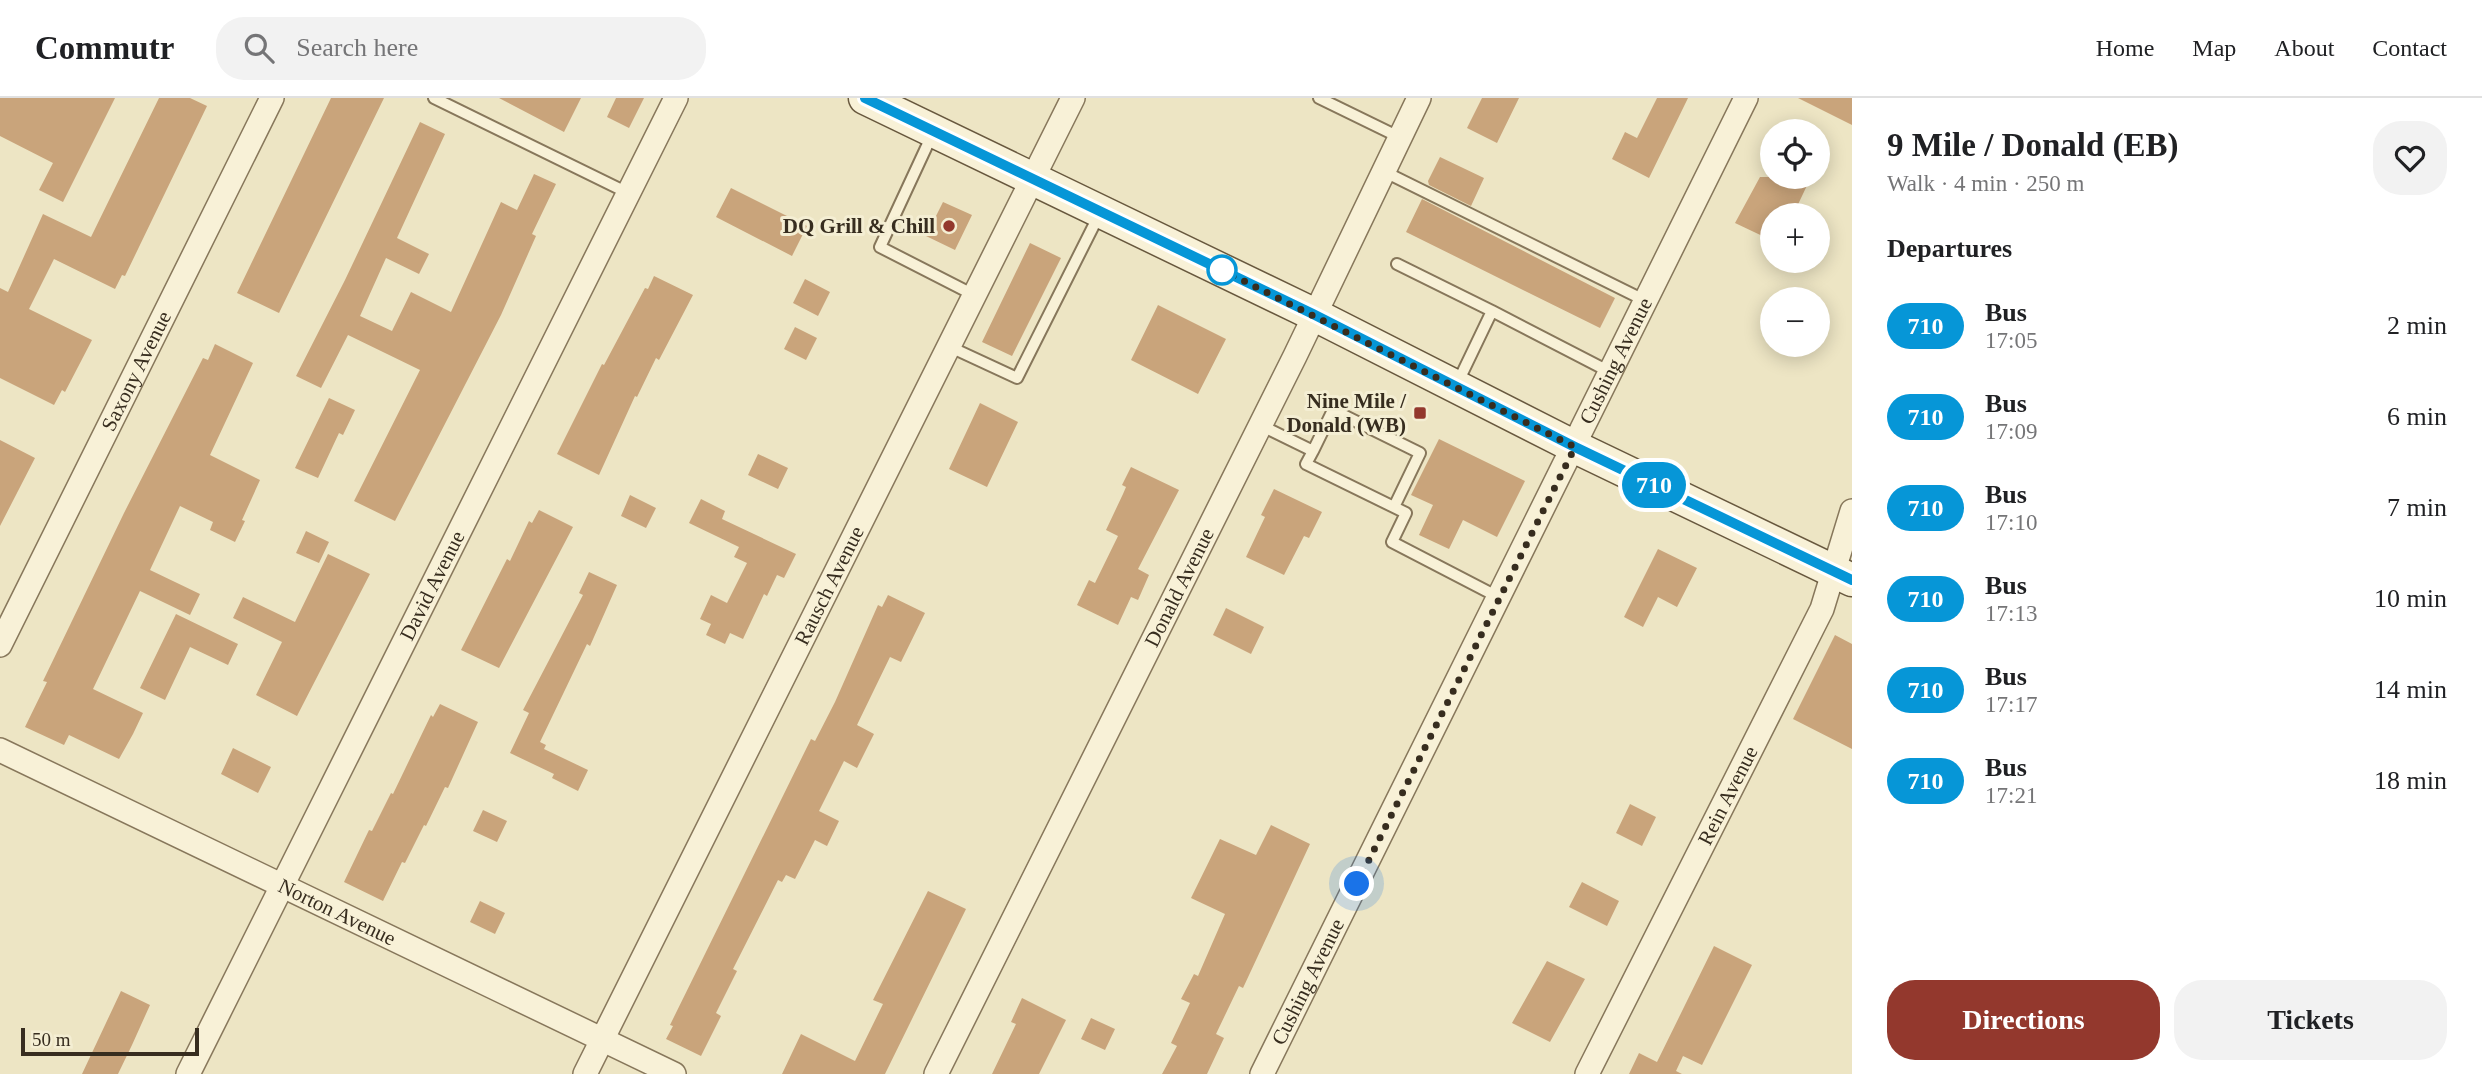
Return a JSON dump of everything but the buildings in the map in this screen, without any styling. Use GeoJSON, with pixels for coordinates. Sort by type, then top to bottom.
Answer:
{"type":"FeatureCollection","features":[{"type":"Feature","properties":{"kind":"main road"},"geometry":{"type":"LineString","coordinates":[[880,101],[934,131],[1313,314],[1455,388],[1843,575]]}},
{"type":"Feature","properties":{"kind":"street","name":"Saxony Avenue"},"geometry":{"type":"LineString","coordinates":[[0,645],[272,98]]}},
{"type":"Feature","properties":{"kind":"street","name":"David Avenue"},"geometry":{"type":"LineString","coordinates":[[188,1074],[676,98]]}},
{"type":"Feature","properties":{"kind":"street","name":"Rausch Avenue"},"geometry":{"type":"LineString","coordinates":[[585,1074],[1073,98]]}},
{"type":"Feature","properties":{"kind":"street","name":"Donald Avenue"},"geometry":{"type":"LineString","coordinates":[[936,1074],[1260,425],[1419,98]]}},
{"type":"Feature","properties":{"kind":"street","name":"Cushing Avenue"},"geometry":{"type":"LineString","coordinates":[[1262,1074],[1746,98]]}},
{"type":"Feature","properties":{"kind":"street","name":"Rein Avenue"},"geometry":{"type":"LineString","coordinates":[[1587,1074],[1822,609],[1843,575],[1852,511]]}},
{"type":"Feature","properties":{"kind":"street","name":"Norton Avenue"},"geometry":{"type":"LineString","coordinates":[[0,750],[674,1074]]}},
{"type":"Feature","properties":{"kind":"lane"},"geometry":{"type":"LineString","coordinates":[[434,98],[628,193]]}},
{"type":"Feature","properties":{"kind":"lane"},"geometry":{"type":"LineString","coordinates":[[1319,98],[1399,137]]}},
{"type":"Feature","properties":{"kind":"lane"},"geometry":{"type":"LineString","coordinates":[[934,131],[880,247],[974,295]]}},
{"type":"Feature","properties":{"kind":"lane"},"geometry":{"type":"LineString","coordinates":[[1382,171],[1646,301]]}},
{"type":"Feature","properties":{"kind":"lane"},"geometry":{"type":"LineString","coordinates":[[948,346],[1017,378],[1101,211]]}},
{"type":"Feature","properties":{"kind":"lane"},"geometry":{"type":"LineString","coordinates":[[1397,264],[1610,372]]}},
{"type":"Feature","properties":{"kind":"lane"},"geometry":{"type":"LineString","coordinates":[[1455,388],[1492,311]]}},
{"type":"Feature","properties":{"kind":"lane"},"geometry":{"type":"LineString","coordinates":[[1394,507],[1420,453],[1333,410],[1306,464],[1406,513],[1392,542],[1500,598]]}},
{"type":"Feature","properties":{"kind":"lane"},"geometry":{"type":"LineString","coordinates":[[1260,425],[1313,451]]}},
{"type":"Feature","properties":{"kind":"bus line","name":"710"},"geometry":{"type":"LineString","coordinates":[[865,98],[1313,314],[1455,388],[1852,580]]}},
{"type":"Feature","properties":{"kind":"place","name":"DQ Grill & Chill"},"geometry":{"type":"Point","coordinates":[949,226]}},
{"type":"Feature","properties":{"kind":"place","name":"Nine Mile / Donald (WB)"},"geometry":{"type":"Point","coordinates":[1420,413]}},
{"type":"Feature","properties":{"kind":"route"},"geometry":{"type":"LineString","coordinates":[[1222,270],[1575,447],[1357,884]]}}]}
